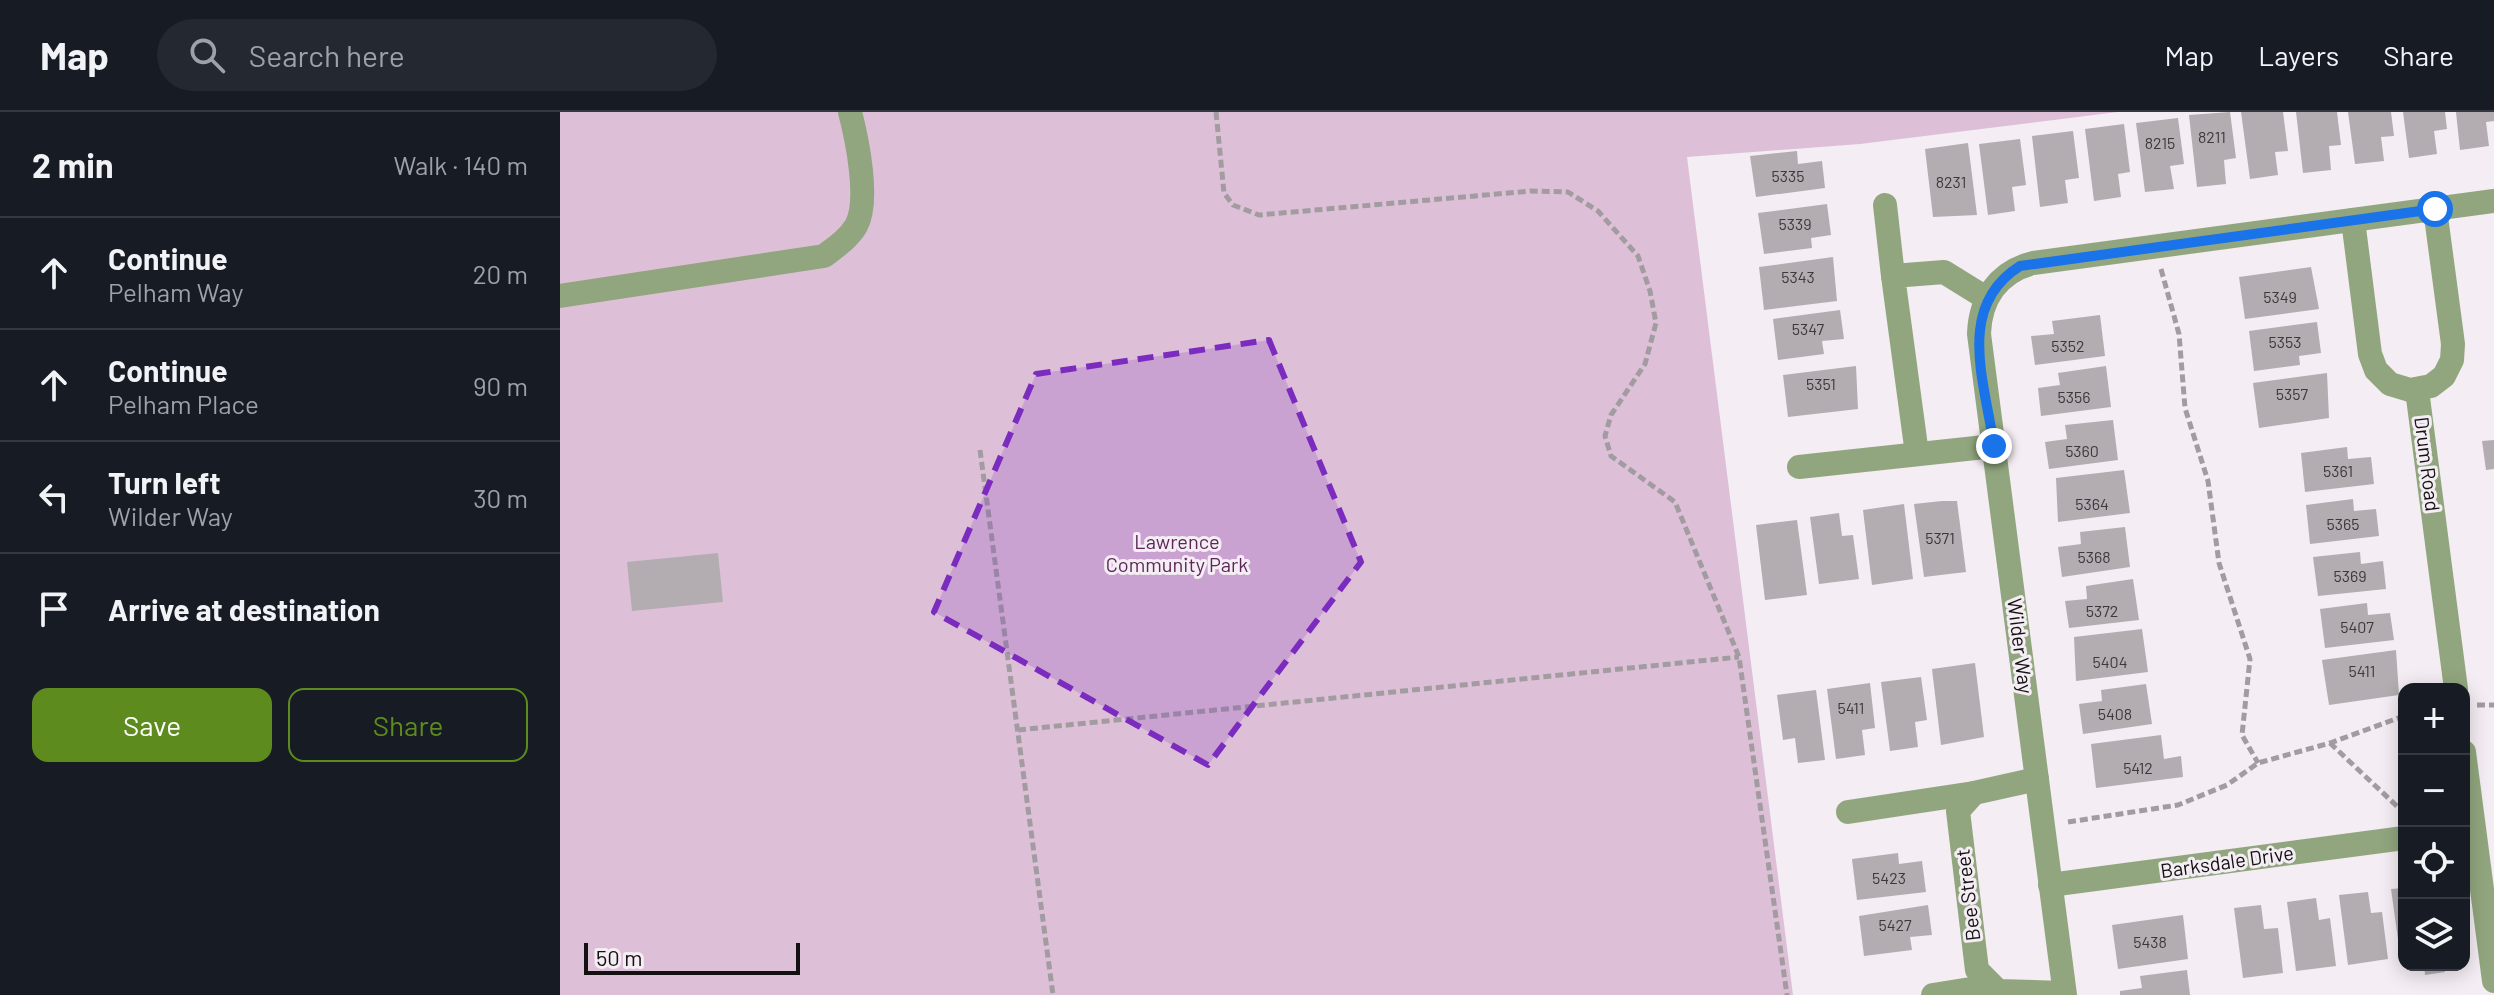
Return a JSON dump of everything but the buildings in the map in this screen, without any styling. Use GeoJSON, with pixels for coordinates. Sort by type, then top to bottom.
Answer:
{"type":"FeatureCollection","features":[{"type":"Feature","properties":{"kind":"street"},"geometry":{"type":"LineString","coordinates":[[560,296],[824,256],[844,242],[858,222],[862,190],[850,112]]}},
{"type":"Feature","properties":{"kind":"street"},"geometry":{"type":"LineString","coordinates":[[1893,276],[1944,272],[1986,298],[2003,277],[2020,266],[2494,201]]}},
{"type":"Feature","properties":{"kind":"street"},"geometry":{"type":"LineString","coordinates":[[1885,205],[1917,454]]}},
{"type":"Feature","properties":{"kind":"street"},"geometry":{"type":"LineString","coordinates":[[2417,390],[2444,376],[2453,353],[2435,209]]}},
{"type":"Feature","properties":{"kind":"street","name":"Drum Road"},"geometry":{"type":"LineString","coordinates":[[2353,220],[2373,364],[2390,384],[2417,390],[2455,683]]}},
{"type":"Feature","properties":{"kind":"street","name":"Wilder Way"},"geometry":{"type":"LineString","coordinates":[[1986,298],[1979,334],[2065,994]]}},
{"type":"Feature","properties":{"kind":"street"},"geometry":{"type":"LineString","coordinates":[[1799,467],[1994,446]]}},
{"type":"Feature","properties":{"kind":"street"},"geometry":{"type":"LineString","coordinates":[[2465,755],[2477,829],[2494,981]]}},
{"type":"Feature","properties":{"kind":"street"},"geometry":{"type":"LineString","coordinates":[[1848,812],[1974,793],[2037,779]]}},
{"type":"Feature","properties":{"kind":"street","name":"Bee Street"},"geometry":{"type":"LineString","coordinates":[[1974,793],[1958,811],[1977,970],[1989,986]]}},
{"type":"Feature","properties":{"kind":"street","name":"Barksdale Drive"},"geometry":{"type":"LineString","coordinates":[[2050,885],[2398,839]]}},
{"type":"Feature","properties":{"kind":"street"},"geometry":{"type":"LineString","coordinates":[[1933,995],[1989,986],[1998,991],[2065,994]]}},
{"type":"Feature","properties":{"kind":"path"},"geometry":{"type":"LineString","coordinates":[[1216,112],[1224,193],[1233,205],[1259,215],[1531,191],[1568,192],[1598,211],[1638,256],[1656,323],[1645,364],[1611,415],[1605,436],[1611,456],[1675,502],[1739,657],[1787,995]]}},
{"type":"Feature","properties":{"kind":"path"},"geometry":{"type":"LineString","coordinates":[[2155,247],[2179,334],[2185,408],[2208,481],[2219,563],[2250,659],[2242,735],[2258,763]]}},
{"type":"Feature","properties":{"kind":"path"},"geometry":{"type":"LineString","coordinates":[[980,450],[1053,995]]}},
{"type":"Feature","properties":{"kind":"path"},"geometry":{"type":"LineString","coordinates":[[1018,730],[1739,657]]}},
{"type":"Feature","properties":{"kind":"path"},"geometry":{"type":"LineString","coordinates":[[2043,826],[2178,805],[2227,785],[2258,763],[2330,743],[2398,718]]}},
{"type":"Feature","properties":{"kind":"path"},"geometry":{"type":"LineString","coordinates":[[2330,743],[2398,807]]}},
{"type":"Feature","properties":{"kind":"highlighted area"},"geometry":{"type":"Polygon","coordinates":[[[1269,340],[1361,562],[1208,765],[934,612],[1036,374],[1269,340]]]}},
{"type":"Feature","properties":{"kind":"green space","name":"Lawrence Community Park"},"geometry":{"type":"Polygon","coordinates":[[[560,112],[2118,112],[1860,144],[1687,157],[1793,995],[560,995],[560,112]]]}},
{"type":"Feature","properties":{"kind":"route"},"geometry":{"type":"LineString","coordinates":[[1994,446],[1979,334],[1980,317],[1994,286],[2020,266],[2435,209]]}}]}
